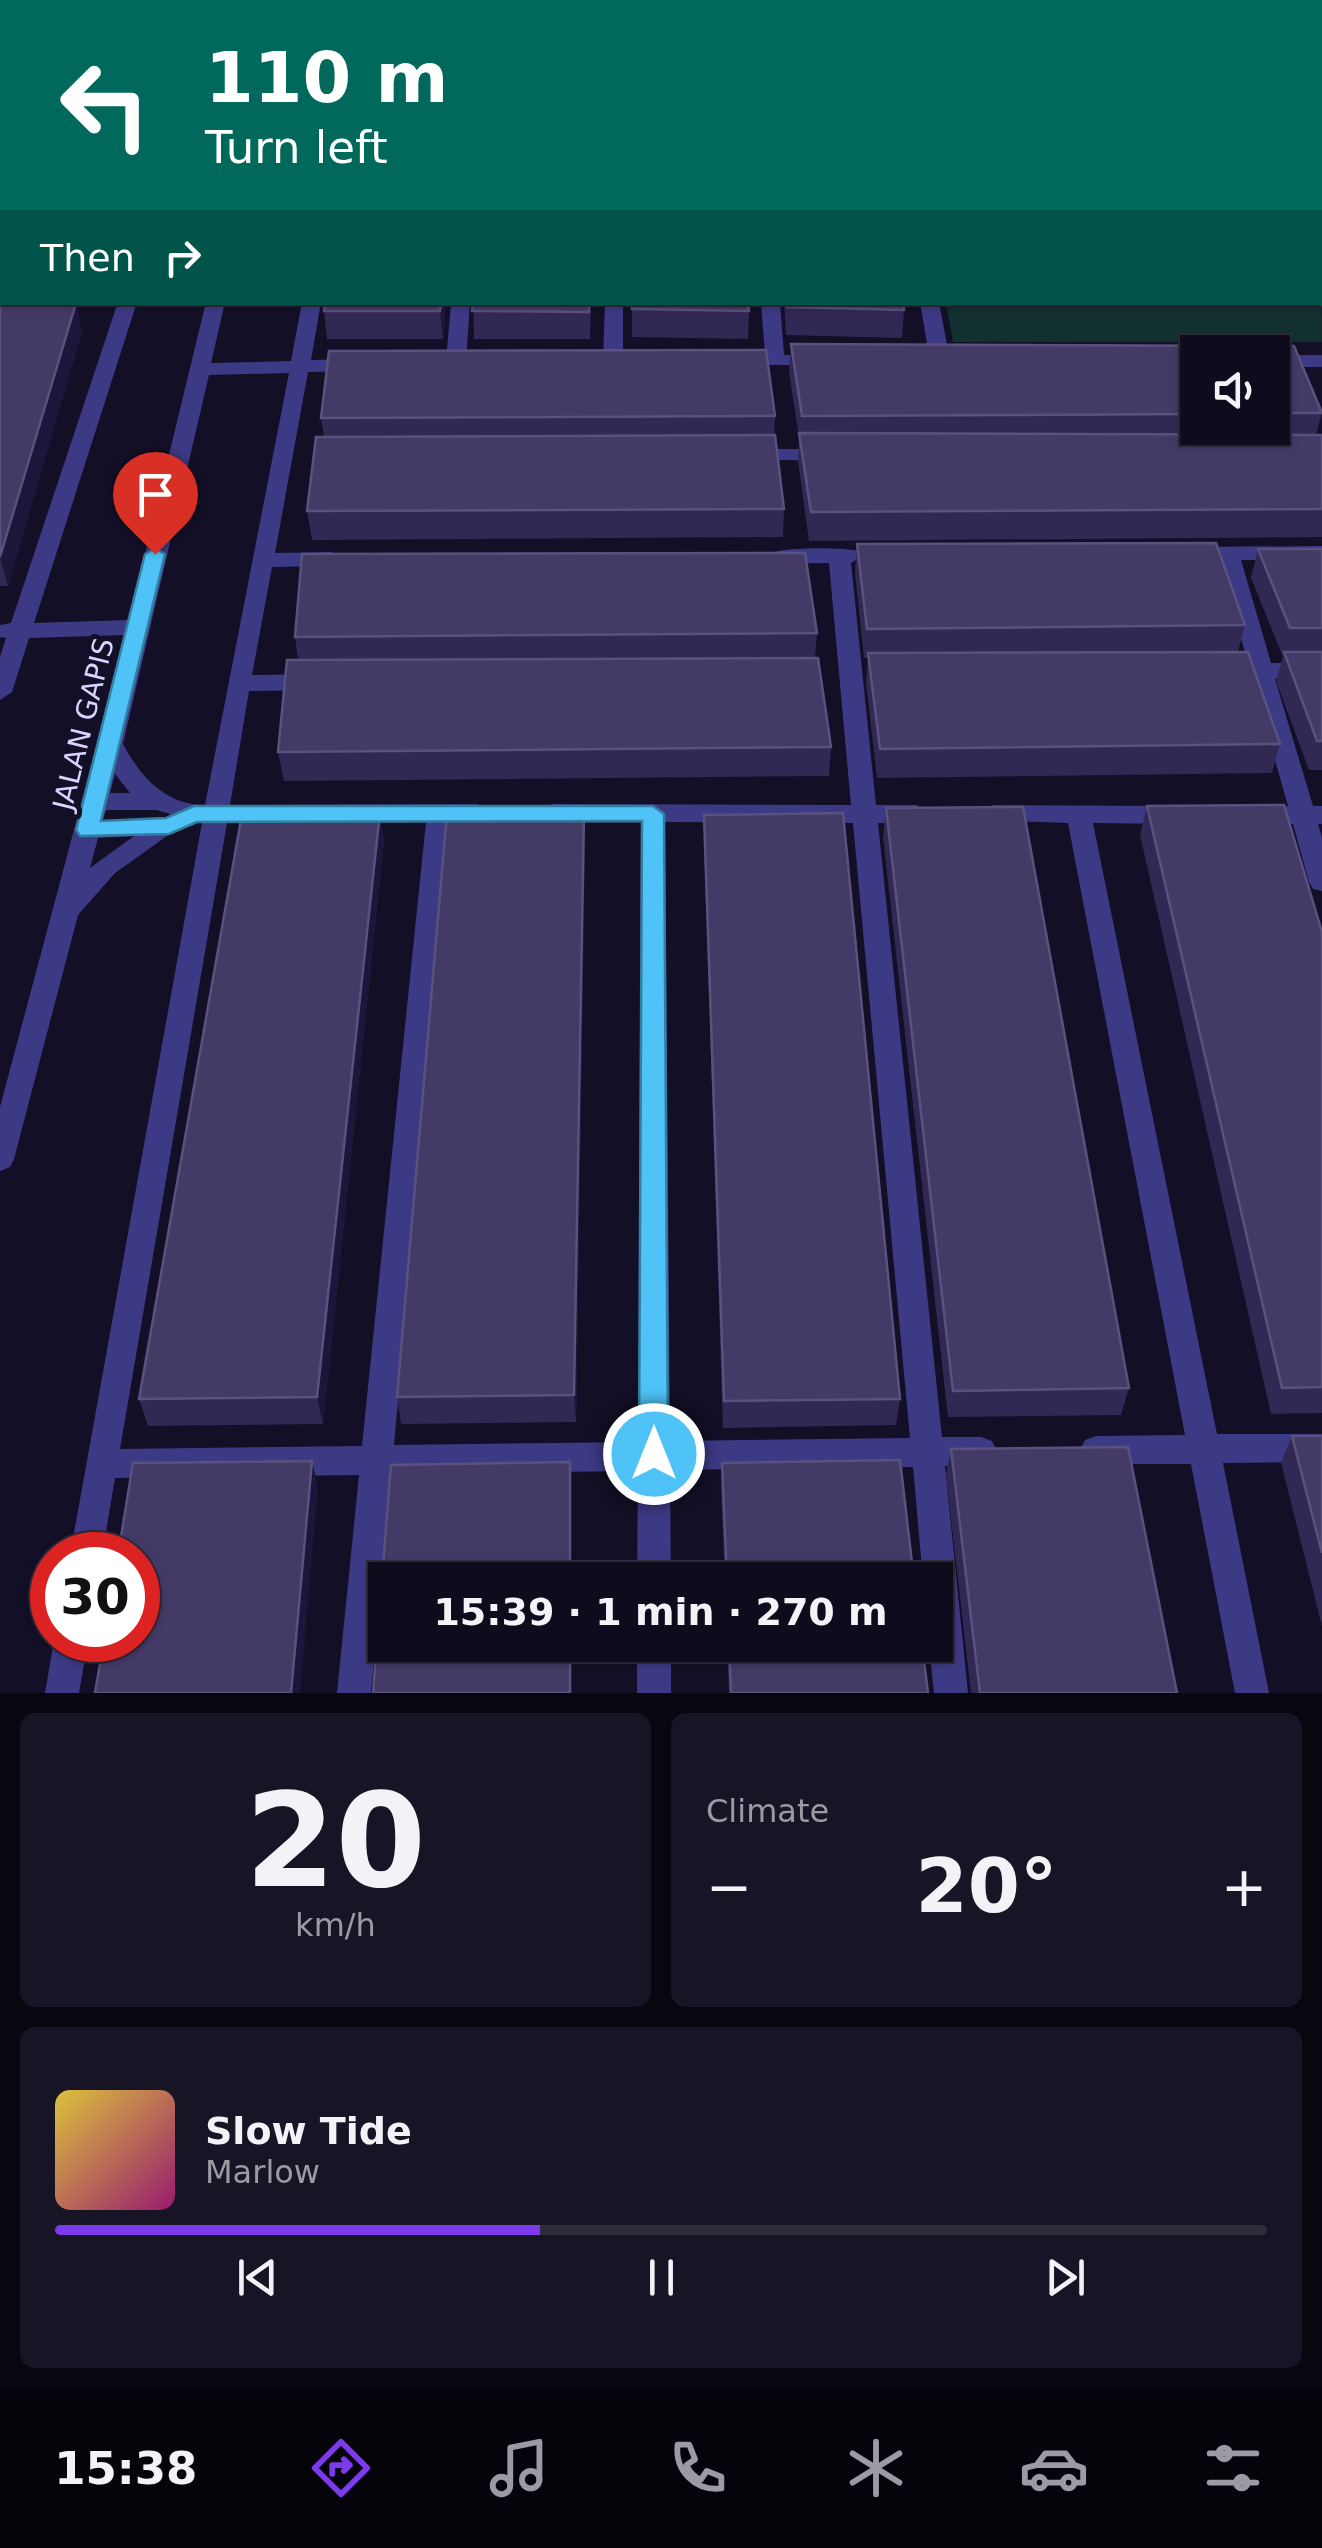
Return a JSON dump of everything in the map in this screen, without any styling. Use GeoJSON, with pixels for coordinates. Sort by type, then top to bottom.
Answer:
{"type":"FeatureCollection","features":[{"type":"Feature","properties":{"kind":"street"},"geometry":{"type":"LineString","coordinates":[[0,692],[9,631],[127,305]]}},
{"type":"Feature","properties":{"kind":"street","name":"JALAN GAPIS"},"geometry":{"type":"LineString","coordinates":[[0,1158],[111,744],[215,305]]}},
{"type":"Feature","properties":{"kind":"street"},"geometry":{"type":"LineString","coordinates":[[90,1532],[206,814],[265,560],[294,457],[312,305]]}},
{"type":"Feature","properties":{"kind":"street"},"geometry":{"type":"LineString","coordinates":[[456,363],[461,305]]}},
{"type":"Feature","properties":{"kind":"street"},"geometry":{"type":"LineString","coordinates":[[612,361],[614,305]]}},
{"type":"Feature","properties":{"kind":"street"},"geometry":{"type":"LineString","coordinates":[[770,305],[775,360]]}},
{"type":"Feature","properties":{"kind":"street"},"geometry":{"type":"LineString","coordinates":[[930,305],[940,361]]}},
{"type":"Feature","properties":{"kind":"street"},"geometry":{"type":"LineString","coordinates":[[703,360],[848,361]]}},
{"type":"Feature","properties":{"kind":"street"},"geometry":{"type":"LineString","coordinates":[[1290,362],[1321,364]]}},
{"type":"Feature","properties":{"kind":"street"},"geometry":{"type":"LineString","coordinates":[[199,370],[379,364]]}},
{"type":"Feature","properties":{"kind":"street"},"geometry":{"type":"LineString","coordinates":[[723,455],[863,454]]}},
{"type":"Feature","properties":{"kind":"street"},"geometry":{"type":"LineString","coordinates":[[1169,554],[1322,553]]}},
{"type":"Feature","properties":{"kind":"street"},"geometry":{"type":"LineString","coordinates":[[1228,554],[1260,671],[1312,815],[1322,882]]}},
{"type":"Feature","properties":{"kind":"street"},"geometry":{"type":"LineString","coordinates":[[839,556],[951,1693]]}},
{"type":"Feature","properties":{"kind":"street"},"geometry":{"type":"LineString","coordinates":[[740,557],[878,556]]}},
{"type":"Feature","properties":{"kind":"street"},"geometry":{"type":"LineString","coordinates":[[265,560],[364,559]]}},
{"type":"Feature","properties":{"kind":"street"},"geometry":{"type":"LineString","coordinates":[[9,631],[138,627]]}},
{"type":"Feature","properties":{"kind":"street"},"geometry":{"type":"LineString","coordinates":[[1202,672],[1322,671]]}},
{"type":"Feature","properties":{"kind":"street"},"geometry":{"type":"LineString","coordinates":[[239,683],[338,682]]}},
{"type":"Feature","properties":{"kind":"street"},"geometry":{"type":"LineString","coordinates":[[111,744],[131,782],[158,801]]}},
{"type":"Feature","properties":{"kind":"street"},"geometry":{"type":"LineString","coordinates":[[95,802],[158,801],[206,814],[498,813]]}},
{"type":"Feature","properties":{"kind":"street"},"geometry":{"type":"LineString","coordinates":[[354,1693],[439,813]]}},
{"type":"Feature","properties":{"kind":"street"},"geometry":{"type":"LineString","coordinates":[[536,813],[1312,815]]}},
{"type":"Feature","properties":{"kind":"street"},"geometry":{"type":"LineString","coordinates":[[88,830],[169,826],[206,814]]}},
{"type":"Feature","properties":{"kind":"street"},"geometry":{"type":"LineString","coordinates":[[653,814],[654,1562]]}},
{"type":"Feature","properties":{"kind":"street"},"geometry":{"type":"LineString","coordinates":[[1079,814],[1252,1693]]}},
{"type":"Feature","properties":{"kind":"street"},"geometry":{"type":"LineString","coordinates":[[66,912],[106,868],[169,826]]}},
{"type":"Feature","properties":{"kind":"street"},"geometry":{"type":"LineString","coordinates":[[1066,1450],[1322,1448]]}},
{"type":"Feature","properties":{"kind":"street"},"geometry":{"type":"LineString","coordinates":[[101,1464],[1006,1450]]}},
{"type":"Feature","properties":{"kind":"street"},"geometry":{"type":"LineString","coordinates":[[62,1693],[68,1662]]}},
{"type":"Feature","properties":{"kind":"street"},"geometry":{"type":"LineString","coordinates":[[654,1662],[654,1693]]}},
{"type":"Feature","properties":{"kind":"green space"},"geometry":{"type":"Polygon","coordinates":[[[946,305],[1321,305],[1322,342],[1290,342],[1290,335],[1180,335],[1180,342],[953,342],[946,305]]]}},
{"type":"Feature","properties":{"kind":"building"},"geometry":{"type":"Polygon","coordinates":[[[0,305],[75,305],[0,557],[0,305]]]}},
{"type":"Feature","properties":{"kind":"building"},"geometry":{"type":"Polygon","coordinates":[[[325,305],[441,305],[440,311],[324,311],[325,305]]]}},
{"type":"Feature","properties":{"kind":"building"},"geometry":{"type":"Polygon","coordinates":[[[473,305],[589,305],[589,312],[472,311],[473,305]]]}},
{"type":"Feature","properties":{"kind":"building"},"geometry":{"type":"Polygon","coordinates":[[[632,305],[748,305],[749,311],[632,309],[632,305]]]}},
{"type":"Feature","properties":{"kind":"building"},"geometry":{"type":"Polygon","coordinates":[[[903,305],[904,310],[787,307],[903,305]]]}},
{"type":"Feature","properties":{"kind":"building"},"geometry":{"type":"Polygon","coordinates":[[[791,344],[1180,346],[1180,414],[802,416],[791,344]]]}},
{"type":"Feature","properties":{"kind":"building"},"geometry":{"type":"Polygon","coordinates":[[[1290,346],[1294,346],[1322,413],[1290,413],[1290,346]]]}},
{"type":"Feature","properties":{"kind":"building"},"geometry":{"type":"Polygon","coordinates":[[[766,350],[775,416],[321,418],[329,351],[766,350]]]}},
{"type":"Feature","properties":{"kind":"building"},"geometry":{"type":"Polygon","coordinates":[[[799,433],[1180,434],[1180,445],[1290,445],[1290,435],[1322,435],[1322,509],[811,512],[799,433]]]}},
{"type":"Feature","properties":{"kind":"building"},"geometry":{"type":"Polygon","coordinates":[[[775,435],[784,509],[307,511],[316,437],[775,435]]]}},
{"type":"Feature","properties":{"kind":"building"},"geometry":{"type":"Polygon","coordinates":[[[1216,543],[1245,625],[867,629],[857,544],[1216,543]]]}},
{"type":"Feature","properties":{"kind":"building"},"geometry":{"type":"Polygon","coordinates":[[[1258,549],[1322,549],[1322,628],[1290,628],[1258,549]]]}},
{"type":"Feature","properties":{"kind":"building"},"geometry":{"type":"Polygon","coordinates":[[[805,553],[817,633],[295,637],[302,554],[805,553]]]}},
{"type":"Feature","properties":{"kind":"building"},"geometry":{"type":"Polygon","coordinates":[[[1248,652],[1280,744],[880,749],[868,653],[1248,652]]]}},
{"type":"Feature","properties":{"kind":"building"},"geometry":{"type":"Polygon","coordinates":[[[1284,652],[1322,652],[1322,741],[1317,741],[1284,652]]]}},
{"type":"Feature","properties":{"kind":"building"},"geometry":{"type":"Polygon","coordinates":[[[818,658],[831,747],[278,752],[287,660],[818,658]]]}},
{"type":"Feature","properties":{"kind":"building"},"geometry":{"type":"Polygon","coordinates":[[[1284,805],[1322,932],[1322,1387],[1282,1388],[1147,806],[1284,805]]]}},
{"type":"Feature","properties":{"kind":"building"},"geometry":{"type":"Polygon","coordinates":[[[1023,807],[1129,1388],[953,1391],[886,808],[1023,807]]]}},
{"type":"Feature","properties":{"kind":"building"},"geometry":{"type":"Polygon","coordinates":[[[584,811],[574,1395],[397,1397],[447,813],[584,811]]]}},
{"type":"Feature","properties":{"kind":"building"},"geometry":{"type":"Polygon","coordinates":[[[380,812],[317,1397],[139,1399],[242,814],[380,812]]]}},
{"type":"Feature","properties":{"kind":"building"},"geometry":{"type":"Polygon","coordinates":[[[843,813],[900,1399],[724,1401],[704,815],[843,813]]]}},
{"type":"Feature","properties":{"kind":"building"},"geometry":{"type":"Polygon","coordinates":[[[1292,1436],[1322,1436],[1322,1553],[1292,1436]]]}},
{"type":"Feature","properties":{"kind":"building"},"geometry":{"type":"Polygon","coordinates":[[[1128,1447],[1177,1693],[980,1693],[951,1449],[1128,1447]]]}},
{"type":"Feature","properties":{"kind":"building"},"geometry":{"type":"Polygon","coordinates":[[[900,1460],[912,1562],[726,1562],[722,1463],[900,1460]]]}},
{"type":"Feature","properties":{"kind":"building"},"geometry":{"type":"Polygon","coordinates":[[[312,1461],[291,1693],[95,1693],[100,1662],[160,1662],[160,1532],[122,1532],[133,1463],[312,1461]]]}},
{"type":"Feature","properties":{"kind":"building"},"geometry":{"type":"Polygon","coordinates":[[[570,1462],[570,1562],[383,1562],[391,1465],[570,1462]]]}},
{"type":"Feature","properties":{"kind":"building"},"geometry":{"type":"Polygon","coordinates":[[[375,1662],[570,1662],[570,1693],[373,1693],[375,1662]]]}},
{"type":"Feature","properties":{"kind":"building"},"geometry":{"type":"Polygon","coordinates":[[[730,1662],[924,1662],[928,1693],[731,1693],[730,1662]]]}},
{"type":"Feature","properties":{"kind":"route"},"geometry":{"type":"LineString","coordinates":[[155,554],[88,830],[169,826],[194,814],[653,814],[654,1454]]}}]}
